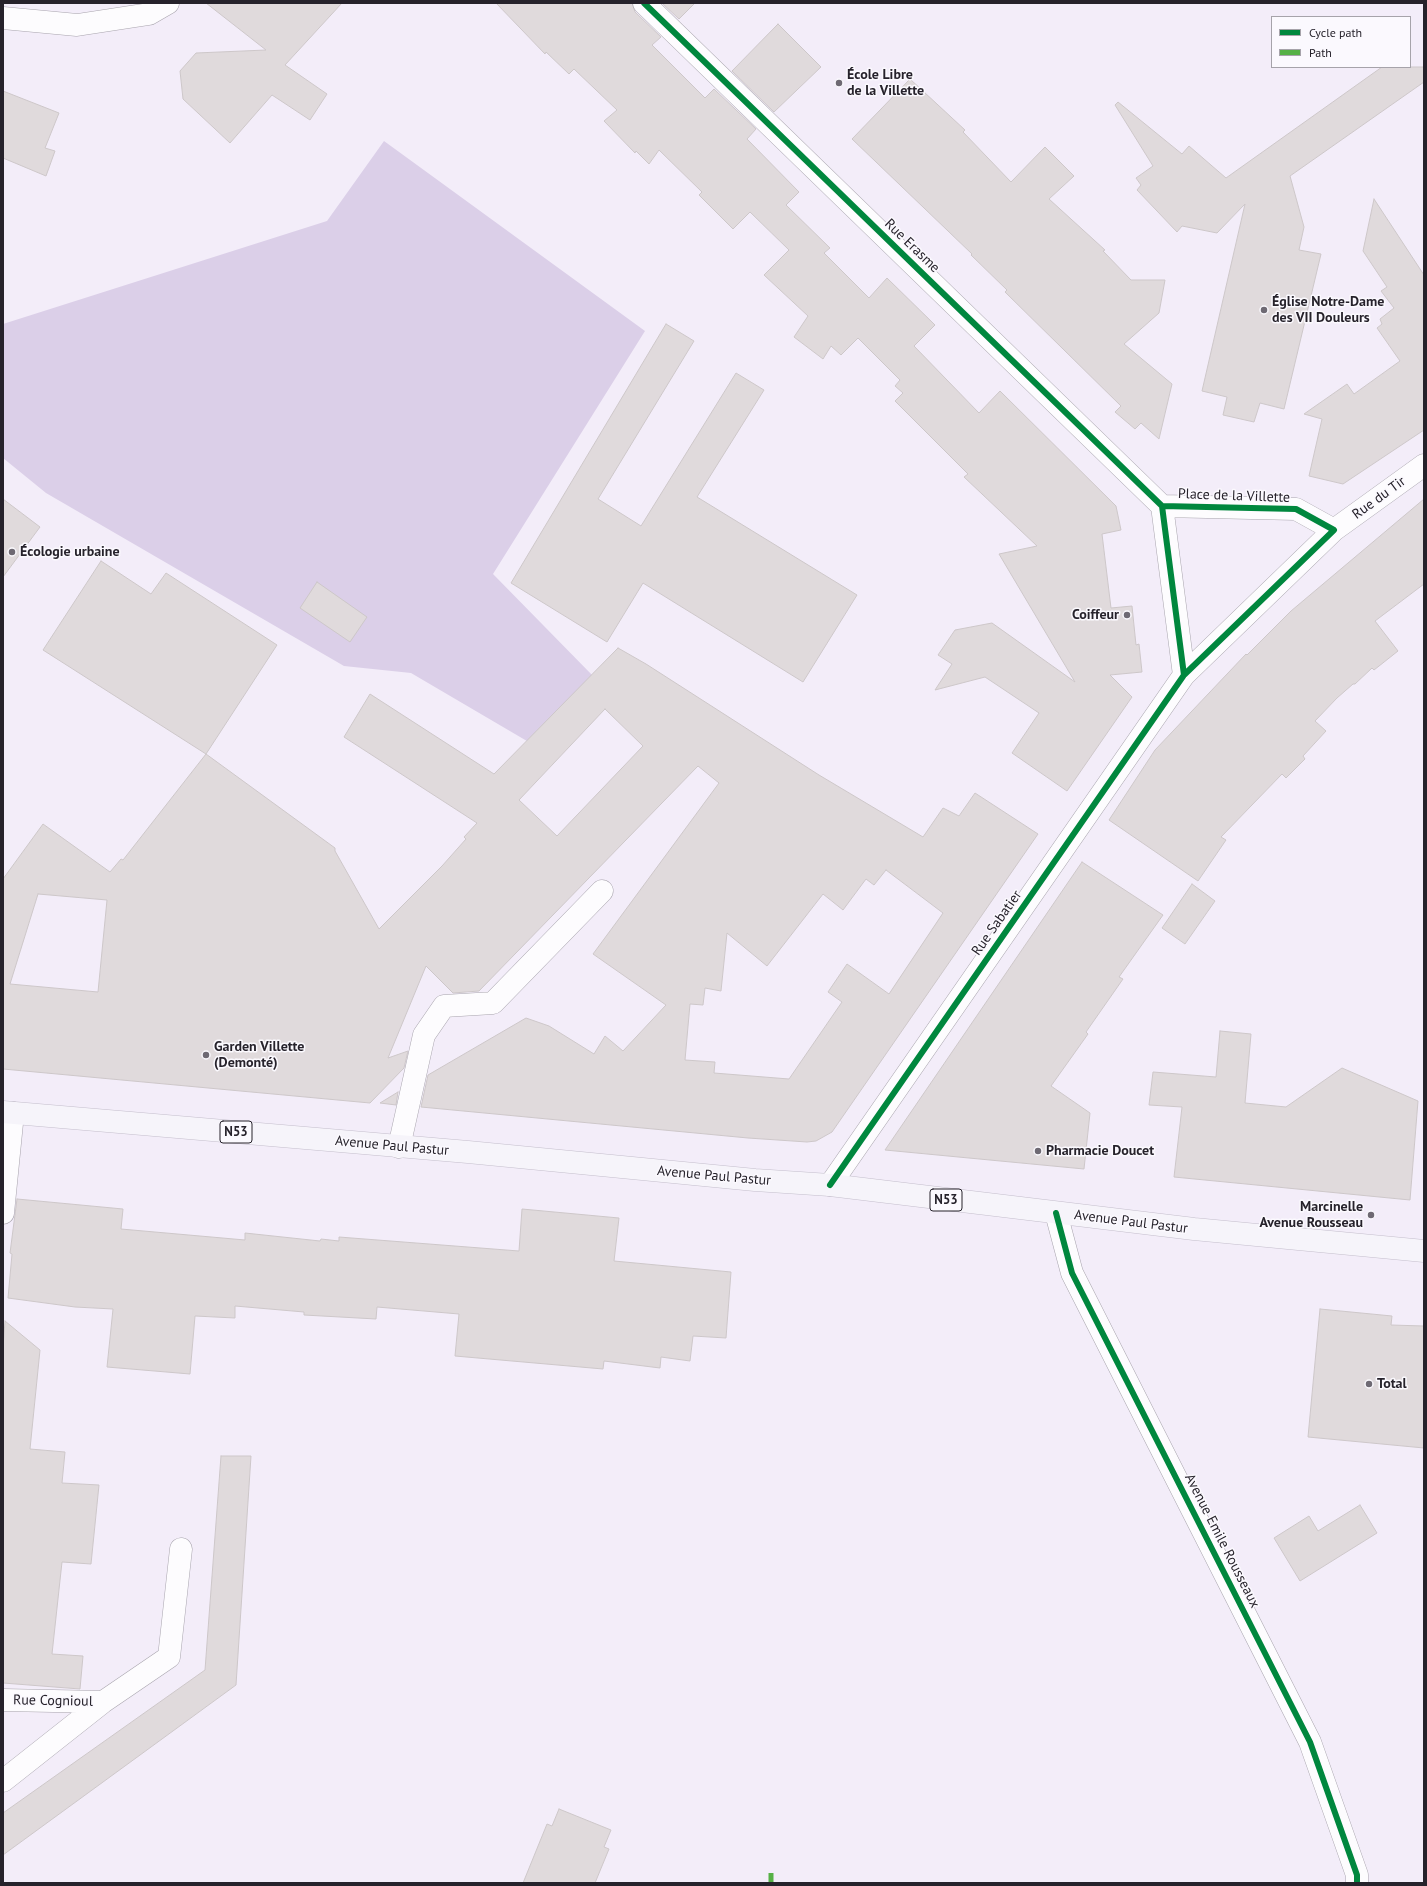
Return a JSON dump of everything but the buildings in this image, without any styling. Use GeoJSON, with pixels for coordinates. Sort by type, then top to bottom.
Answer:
{"type":"FeatureCollection","features":[{"type":"Feature","properties":{"kind":"main road","name":"Avenue Paul Pastur"},"geometry":{"type":"LineString","coordinates":[[8,1112],[468,1152],[755,1180],[830,1185],[1194,1229],[1424,1251]]}},
{"type":"Feature","properties":{"kind":"street"},"geometry":{"type":"LineString","coordinates":[[3,18],[77,25],[149,14],[168,3]]}},
{"type":"Feature","properties":{"kind":"street","name":"Rue Erasme"},"geometry":{"type":"LineString","coordinates":[[644,3],[1162,506]]}},
{"type":"Feature","properties":{"kind":"street","name":"Rue du Tir"},"geometry":{"type":"LineString","coordinates":[[1334,530],[1424,465]]}},
{"type":"Feature","properties":{"kind":"street","name":"Place de la Villette"},"geometry":{"type":"LineString","coordinates":[[1184,674],[1162,506],[1296,509],[1334,530]]}},
{"type":"Feature","properties":{"kind":"street"},"geometry":{"type":"LineString","coordinates":[[1184,674],[1334,530]]}},
{"type":"Feature","properties":{"kind":"street","name":"Rue Sabatier"},"geometry":{"type":"LineString","coordinates":[[830,1185],[1184,674]]}},
{"type":"Feature","properties":{"kind":"street"},"geometry":{"type":"LineString","coordinates":[[399,1147],[424,1035],[444,1006],[493,1003],[602,891]]}},
{"type":"Feature","properties":{"kind":"street"},"geometry":{"type":"LineString","coordinates":[[3,1213],[8,1112]]}},
{"type":"Feature","properties":{"kind":"street","name":"Avenue Emile Rousseaux"},"geometry":{"type":"LineString","coordinates":[[1056,1213],[1072,1273],[1310,1742],[1357,1875],[1357,1883]]}},
{"type":"Feature","properties":{"kind":"street"},"geometry":{"type":"LineString","coordinates":[[3,1781],[104,1702],[169,1657],[181,1549]]}},
{"type":"Feature","properties":{"kind":"street","name":"Rue Cognioul"},"geometry":{"type":"LineString","coordinates":[[3,1700],[104,1702]]}},
{"type":"Feature","properties":{"kind":"shaded area"},"geometry":{"type":"Polygon","coordinates":[[[384,141],[645,331],[493,574],[594,677],[532,744],[411,673],[344,666],[46,493],[3,458],[3,324],[327,221],[384,141]]]}},
{"type":"Feature","properties":{"kind":"marked path"},"geometry":{"type":"LineString","coordinates":[[771,1871],[771,1883]]}},
{"type":"Feature","properties":{"kind":"cycle path"},"geometry":{"type":"LineString","coordinates":[[644,3],[1162,506]]}},
{"type":"Feature","properties":{"kind":"cycle path"},"geometry":{"type":"LineString","coordinates":[[830,1185],[1184,675],[1334,530],[1296,509],[1162,506],[1184,675]]}},
{"type":"Feature","properties":{"kind":"cycle path"},"geometry":{"type":"LineString","coordinates":[[1056,1213],[1072,1273],[1310,1742],[1357,1875],[1357,1883]]}},
{"type":"Feature","properties":{"kind":"place","name":"École Libre de la Villette"},"geometry":{"type":"Point","coordinates":[839,83]}},
{"type":"Feature","properties":{"kind":"place","name":"Église Notre-Dame des VII Douleurs"},"geometry":{"type":"Point","coordinates":[1264,310]}},
{"type":"Feature","properties":{"kind":"place","name":"Écologie urbaine"},"geometry":{"type":"Point","coordinates":[12,552]}},
{"type":"Feature","properties":{"kind":"place","name":"Coiffeur"},"geometry":{"type":"Point","coordinates":[1127,615]}},
{"type":"Feature","properties":{"kind":"place","name":"Garden Villette (Demonté)"},"geometry":{"type":"Point","coordinates":[206,1055]}},
{"type":"Feature","properties":{"kind":"place","name":"Pharmacie Doucet"},"geometry":{"type":"Point","coordinates":[1038,1151]}},
{"type":"Feature","properties":{"kind":"place","name":"Marcinelle Avenue Rousseau"},"geometry":{"type":"Point","coordinates":[1371,1215]}},
{"type":"Feature","properties":{"kind":"place","name":"Total"},"geometry":{"type":"Point","coordinates":[1369,1384]}}]}
